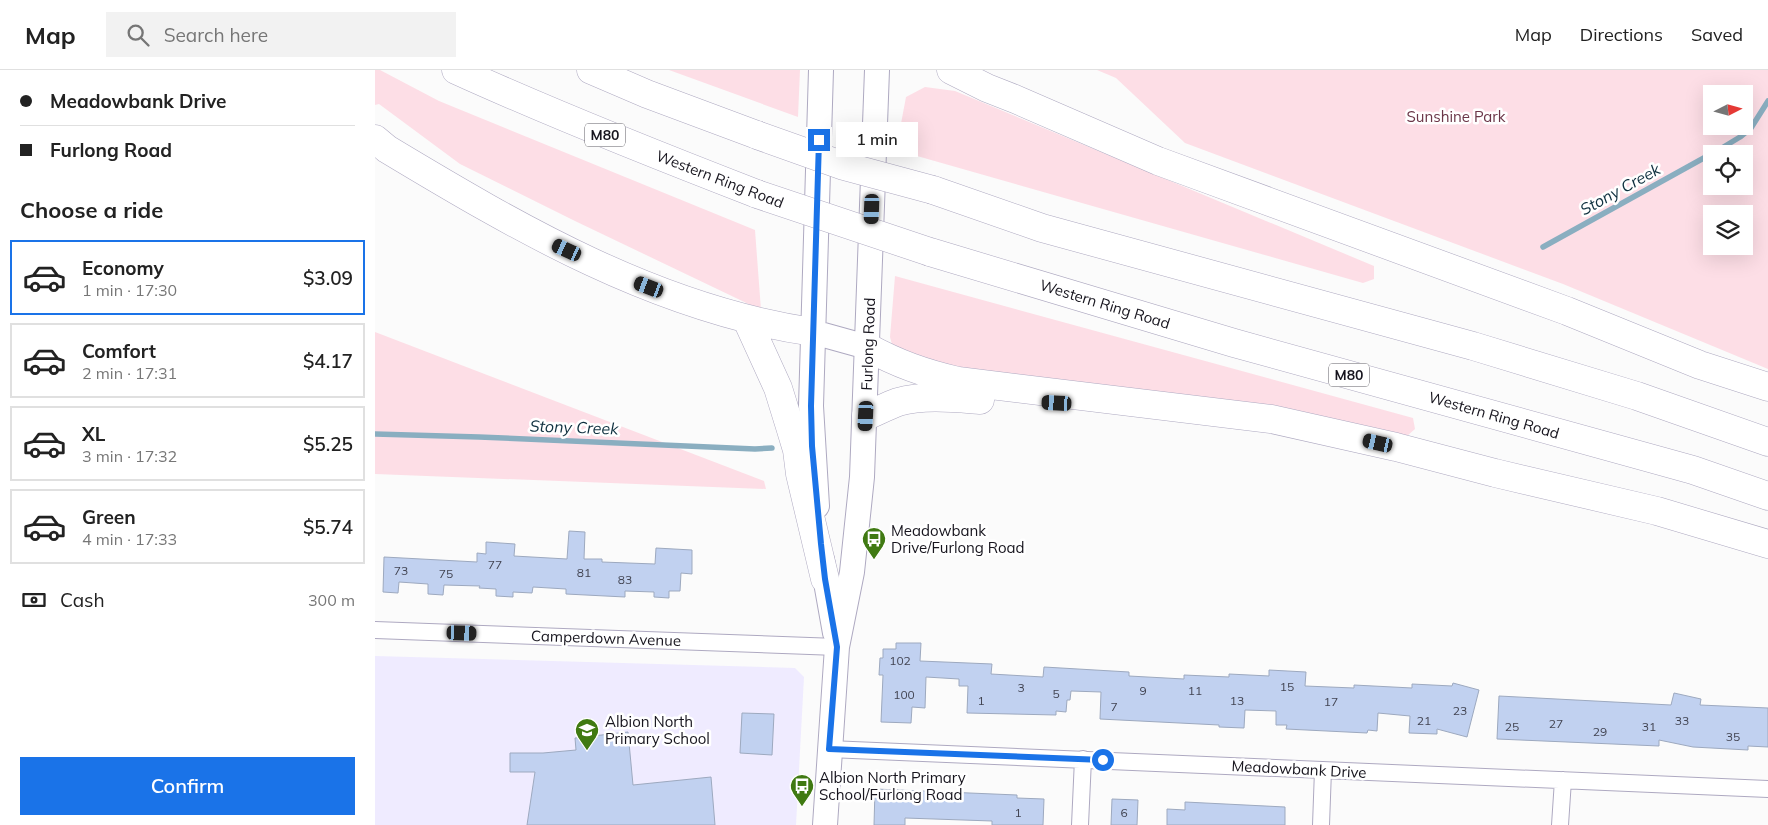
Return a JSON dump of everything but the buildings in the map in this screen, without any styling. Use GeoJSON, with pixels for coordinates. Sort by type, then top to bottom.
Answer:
{"type":"FeatureCollection","features":[{"type":"Feature","properties":{"kind":"highway","name":"Western Ring Road"},"geometry":{"type":"LineString","coordinates":[[456,70],[614,139],[757,194],[930,252],[1234,343],[1693,470],[1768,496]]}},
{"type":"Feature","properties":{"kind":"highway"},"geometry":{"type":"LineString","coordinates":[[591,70],[647,94],[844,166],[933,190],[1042,228],[1473,346],[1619,390],[1768,442]]}},
{"type":"Feature","properties":{"kind":"highway"},"geometry":{"type":"LineString","coordinates":[[951,70],[987,88],[1158,161],[1567,311],[1700,365],[1768,387]]}},
{"type":"Feature","properties":{"kind":"highway"},"geometry":{"type":"LineString","coordinates":[[972,70],[1015,99]]}},
{"type":"Feature","properties":{"kind":"highway"},"geometry":{"type":"LineString","coordinates":[[375,139],[387,149],[473,201],[551,243],[641,284],[682,300],[747,320],[813,332]]}},
{"type":"Feature","properties":{"kind":"highway"},"geometry":{"type":"LineString","coordinates":[[747,320],[778,388],[791,430],[825,579]]}},
{"type":"Feature","properties":{"kind":"highway"},"geometry":{"type":"LineString","coordinates":[[867,348],[919,372],[958,381],[1271,419],[1396,447],[1657,511],[1768,544]]}},
{"type":"Feature","properties":{"kind":"highway"},"geometry":{"type":"LineString","coordinates":[[866,416],[899,402],[938,397],[1171,408]]}},
{"type":"Feature","properties":{"kind":"street","name":"Furlong Road"},"geometry":{"type":"LineString","coordinates":[[821,70],[811,406],[812,446],[825,579],[837,647]]}},
{"type":"Feature","properties":{"kind":"street","name":"Furlong Road"},"geometry":{"type":"LineString","coordinates":[[825,825],[837,647],[852,572],[858,526],[866,416],[877,70]]}},
{"type":"Feature","properties":{"kind":"street"},"geometry":{"type":"LineString","coordinates":[[813,332],[867,348]]}},
{"type":"Feature","properties":{"kind":"street","name":"Camperdown Avenue"},"geometry":{"type":"LineString","coordinates":[[375,630],[837,647]]}},
{"type":"Feature","properties":{"kind":"street","name":"Meadowbank Drive"},"geometry":{"type":"LineString","coordinates":[[829,749],[1768,789]]}},
{"type":"Feature","properties":{"kind":"street"},"geometry":{"type":"LineString","coordinates":[[1080,825],[1083,759]]}},
{"type":"Feature","properties":{"kind":"street"},"geometry":{"type":"LineString","coordinates":[[1321,825],[1323,770]]}},
{"type":"Feature","properties":{"kind":"street"},"geometry":{"type":"LineString","coordinates":[[1561,825],[1563,780]]}},
{"type":"Feature","properties":{"kind":"shaded area","name":"Albion North Primary School"},"geometry":{"type":"Polygon","coordinates":[[[375,656],[795,668],[804,677],[796,825],[375,825],[375,656]]]}},
{"type":"Feature","properties":{"kind":"green space"},"geometry":{"type":"Polygon","coordinates":[[[375,70],[380,70],[439,101],[755,230],[761,310],[460,164],[379,104],[375,105],[375,70]]]}},
{"type":"Feature","properties":{"kind":"green space"},"geometry":{"type":"Polygon","coordinates":[[[669,70],[800,70],[798,117],[669,70]]]}},
{"type":"Feature","properties":{"kind":"green space","name":"Sunshine Park"},"geometry":{"type":"Polygon","coordinates":[[[1097,70],[1768,70],[1768,369],[1563,284],[1185,143],[1116,78],[1097,70]]]}},
{"type":"Feature","properties":{"kind":"green space"},"geometry":{"type":"Polygon","coordinates":[[[925,87],[955,91],[1374,266],[1374,279],[1363,283],[896,150],[906,97],[925,87]]]}},
{"type":"Feature","properties":{"kind":"green space"},"geometry":{"type":"Polygon","coordinates":[[[895,276],[1413,418],[1415,429],[1407,436],[1272,411],[961,370],[893,348],[890,337],[895,276]]]}},
{"type":"Feature","properties":{"kind":"green space"},"geometry":{"type":"Polygon","coordinates":[[[375,332],[764,481],[766,489],[375,474],[375,332]]]}},
{"type":"Feature","properties":{"kind":"waterway","name":"Stony Creek"},"geometry":{"type":"LineString","coordinates":[[1727,145],[1751,128],[1768,101]]}},
{"type":"Feature","properties":{"kind":"waterway","name":"Stony Creek"},"geometry":{"type":"LineString","coordinates":[[1543,247],[1703,158]]}},
{"type":"Feature","properties":{"kind":"waterway","name":"Stony Creek"},"geometry":{"type":"LineString","coordinates":[[375,434],[755,449],[772,448]]}},
{"type":"Feature","properties":{"kind":"place","name":"Meadowbank Drive/Furlong Road"},"geometry":{"type":"Point","coordinates":[874,560]}},
{"type":"Feature","properties":{"kind":"place","name":"Albion North Primary School"},"geometry":{"type":"Point","coordinates":[587,751]}},
{"type":"Feature","properties":{"kind":"place","name":"Albion North Primary School/Furlong Road"},"geometry":{"type":"Point","coordinates":[802,807]}},
{"type":"Feature","properties":{"kind":"route"},"geometry":{"type":"LineString","coordinates":[[819,140],[811,406],[817,508],[825,579],[837,647],[829,749],[1103,760]]}}]}
